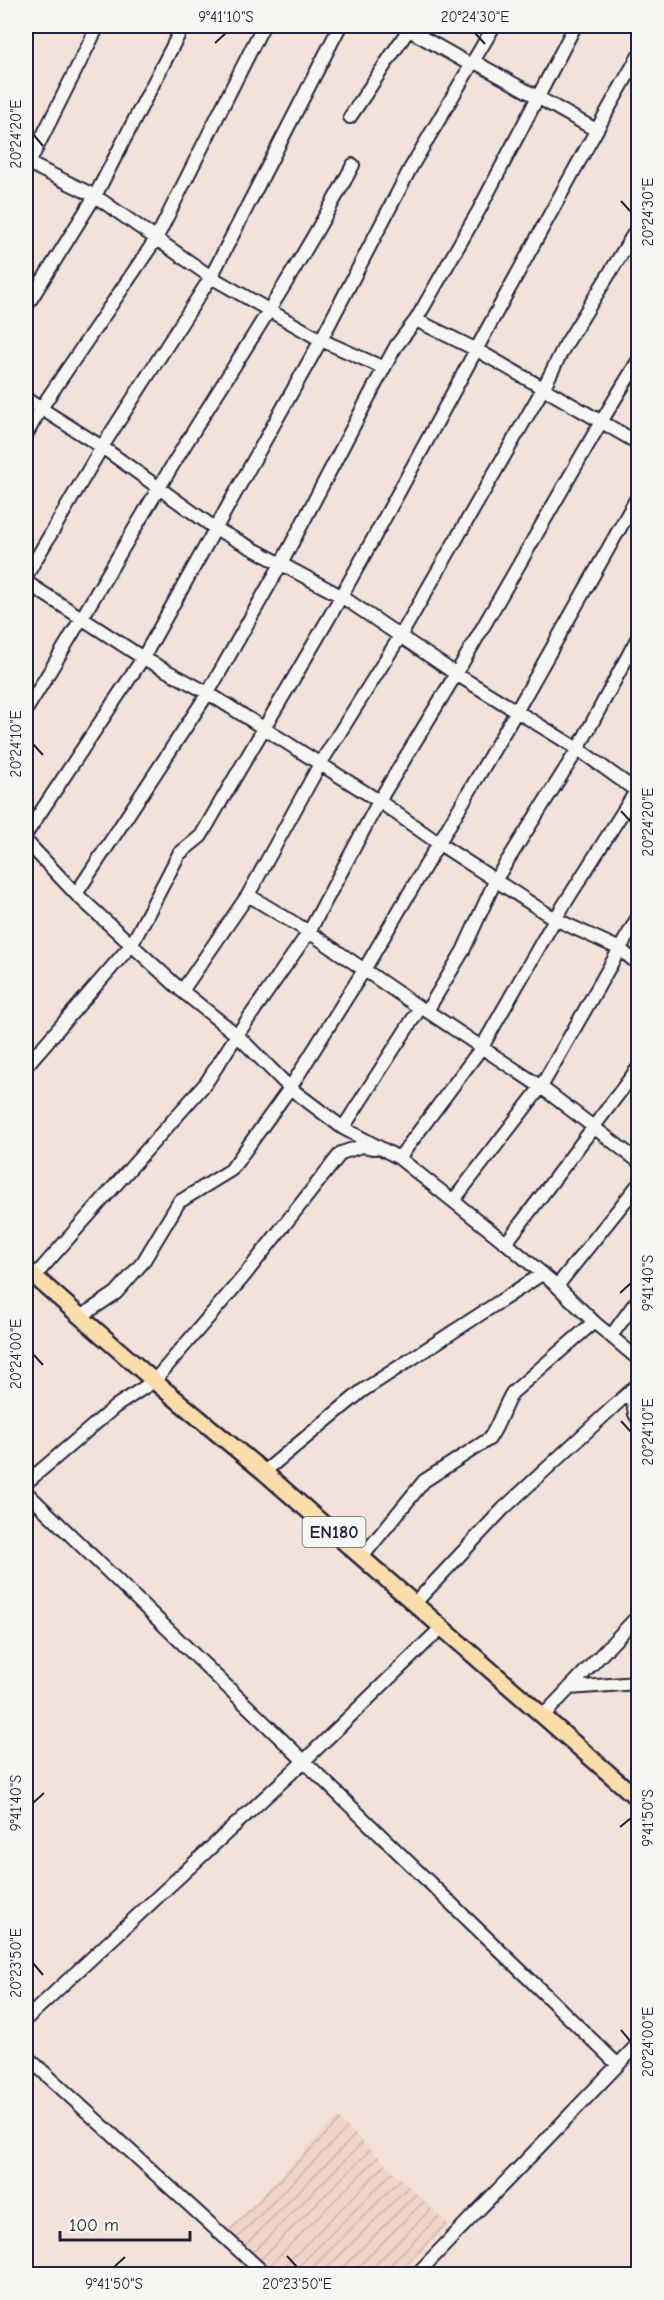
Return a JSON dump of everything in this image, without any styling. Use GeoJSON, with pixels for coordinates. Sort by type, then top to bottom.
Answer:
{"type":"FeatureCollection","features":[{"type":"Feature","properties":{"kind":"main road","name":"EN180"},"geometry":{"type":"LineString","coordinates":[[30,1273],[154,1381],[264,1472],[639,1799]]}},
{"type":"Feature","properties":{"kind":"street"},"geometry":{"type":"LineString","coordinates":[[98,26],[27,165],[95,196],[212,277],[321,340],[384,368]]}},
{"type":"Feature","properties":{"kind":"street"},"geometry":{"type":"LineString","coordinates":[[26,307],[95,196],[183,26]]}},
{"type":"Feature","properties":{"kind":"street"},"geometry":{"type":"LineString","coordinates":[[26,435],[41,408],[156,239],[263,26]]}},
{"type":"Feature","properties":{"kind":"street"},"geometry":{"type":"LineString","coordinates":[[26,576],[102,447],[212,277],[340,26]]}},
{"type":"Feature","properties":{"kind":"street"},"geometry":{"type":"LineString","coordinates":[[26,834],[143,658],[321,340],[410,169],[494,26]]}},
{"type":"Feature","properties":{"kind":"street"},"geometry":{"type":"LineString","coordinates":[[76,894],[208,693],[281,564],[396,346],[416,320],[479,210],[575,26]]}},
{"type":"Feature","properties":{"kind":"street"},"geometry":{"type":"LineString","coordinates":[[350,117],[407,27],[596,130]]}},
{"type":"Feature","properties":{"kind":"street"},"geometry":{"type":"LineString","coordinates":[[26,1066],[132,944],[179,854],[201,836],[341,596],[477,350],[535,239],[639,57]]}},
{"type":"Feature","properties":{"kind":"street"},"geometry":{"type":"LineString","coordinates":[[26,710],[82,620],[158,488],[317,232],[353,165]]}},
{"type":"Feature","properties":{"kind":"street"},"geometry":{"type":"LineString","coordinates":[[182,991],[248,895],[320,764],[401,635],[544,387],[563,349],[639,227]]}},
{"type":"Feature","properties":{"kind":"street"},"geometry":{"type":"LineString","coordinates":[[416,320],[477,350],[639,443]]}},
{"type":"Feature","properties":{"kind":"street"},"geometry":{"type":"LineString","coordinates":[[30,1273],[206,1083],[309,932],[379,801],[639,361]]}},
{"type":"Feature","properties":{"kind":"street"},"geometry":{"type":"LineString","coordinates":[[26,399],[102,447],[216,529],[341,596],[456,674],[578,749],[638,790],[555,919],[482,1047],[399,1158]]}},
{"type":"Feature","properties":{"kind":"street"},"geometry":{"type":"LineString","coordinates":[[80,1317],[116,1293],[143,1262],[178,1202],[231,1170],[290,1088],[364,970],[516,712],[639,496]]}},
{"type":"Feature","properties":{"kind":"street"},"geometry":{"type":"LineString","coordinates":[[26,582],[143,658],[208,693],[379,801],[438,843],[555,919],[620,949],[639,964]]}},
{"type":"Feature","properties":{"kind":"street"},"geometry":{"type":"LineString","coordinates":[[343,1128],[463,951],[496,879],[578,749],[639,637]]}},
{"type":"Feature","properties":{"kind":"street"},"geometry":{"type":"LineString","coordinates":[[26,841],[76,894],[182,991],[237,1035],[290,1088],[343,1128],[399,1158],[506,1243],[639,1359]]}},
{"type":"Feature","properties":{"kind":"street"},"geometry":{"type":"LineString","coordinates":[[248,895],[309,932],[541,1087],[639,1161]]}},
{"type":"Feature","properties":{"kind":"street"},"geometry":{"type":"LineString","coordinates":[[453,1201],[541,1087],[639,917]]}},
{"type":"Feature","properties":{"kind":"street"},"geometry":{"type":"LineString","coordinates":[[506,1243],[639,1068]]}},
{"type":"Feature","properties":{"kind":"street"},"geometry":{"type":"LineString","coordinates":[[26,1484],[116,1406],[154,1381],[244,1276],[341,1153],[362,1146],[387,1151]]}},
{"type":"Feature","properties":{"kind":"street"},"geometry":{"type":"LineString","coordinates":[[557,1286],[639,1185]]}},
{"type":"Feature","properties":{"kind":"street"},"geometry":{"type":"LineString","coordinates":[[264,1472],[362,1391],[542,1274]]}},
{"type":"Feature","properties":{"kind":"street"},"geometry":{"type":"LineString","coordinates":[[611,1336],[639,1299]]}},
{"type":"Feature","properties":{"kind":"street"},"geometry":{"type":"LineString","coordinates":[[362,1557],[424,1481],[489,1439],[496,1430],[512,1393],[594,1322]]}},
{"type":"Feature","properties":{"kind":"street"},"geometry":{"type":"LineString","coordinates":[[635,1387],[635,1414],[639,1419]]}},
{"type":"Feature","properties":{"kind":"street"},"geometry":{"type":"LineString","coordinates":[[415,1604],[503,1509],[546,1472],[635,1387]]}},
{"type":"Feature","properties":{"kind":"street"},"geometry":{"type":"LineString","coordinates":[[26,1492],[618,2065]]}},
{"type":"Feature","properties":{"kind":"street"},"geometry":{"type":"LineString","coordinates":[[543,1716],[639,1616]]}},
{"type":"Feature","properties":{"kind":"street"},"geometry":{"type":"LineString","coordinates":[[26,2019],[303,1762],[442,1627]]}},
{"type":"Feature","properties":{"kind":"street"},"geometry":{"type":"LineString","coordinates":[[569,1688],[639,1683]]}},
{"type":"Feature","properties":{"kind":"street"},"geometry":{"type":"LineString","coordinates":[[417,2274],[639,2044]]}},
{"type":"Feature","properties":{"kind":"street"},"geometry":{"type":"LineString","coordinates":[[26,2056],[265,2274]]}},
{"type":"Feature","properties":{"kind":"shaded area"},"geometry":{"type":"Polygon","coordinates":[[[337,2117],[449,2225],[401,2274],[272,2274],[227,2231],[337,2117]]]}}]}
